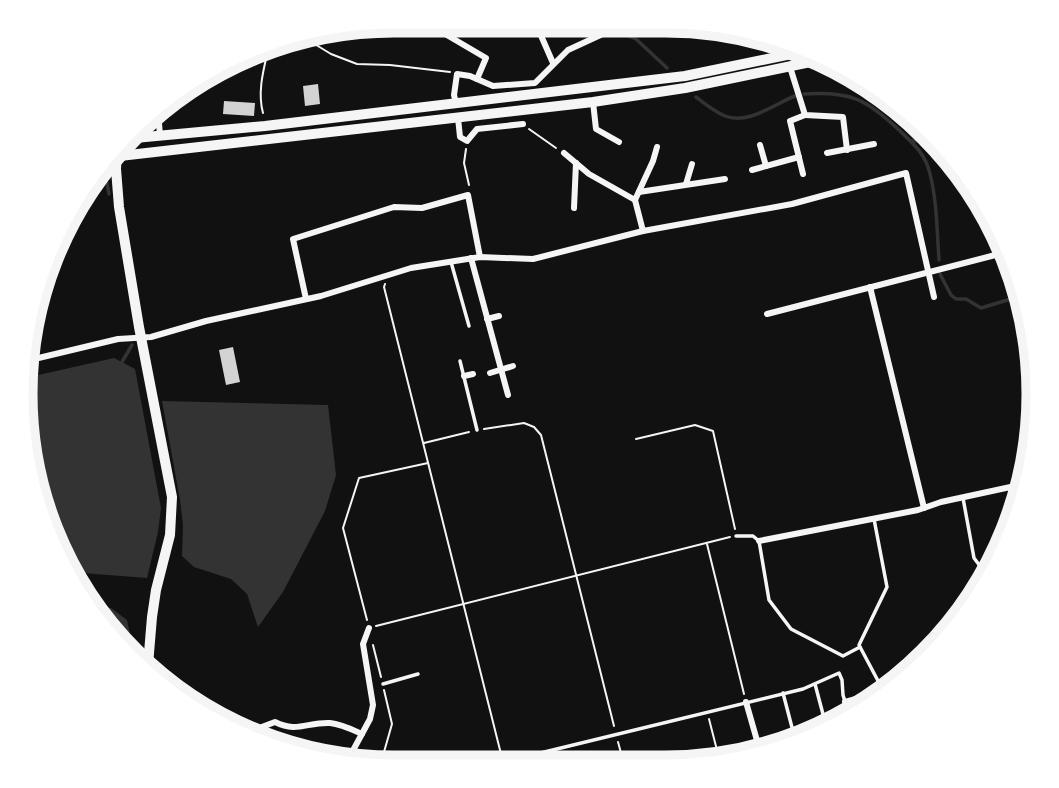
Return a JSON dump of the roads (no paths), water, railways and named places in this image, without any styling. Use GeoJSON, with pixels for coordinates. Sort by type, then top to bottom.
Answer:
{"type":"FeatureCollection","features":[{"type":"Feature","properties":{"kind":"main road"},"geometry":{"type":"LineString","coordinates":[[140,138],[265,126],[685,76],[788,55]]}},
{"type":"Feature","properties":{"kind":"main road"},"geometry":{"type":"LineString","coordinates":[[126,153],[593,102],[685,88],[808,63]]}},
{"type":"Feature","properties":{"kind":"main road"},"geometry":{"type":"LineString","coordinates":[[115,165],[119,207],[141,337],[172,497],[170,535],[154,603],[149,658]]}},
{"type":"Feature","properties":{"kind":"street"},"geometry":{"type":"LineString","coordinates":[[444,33],[486,58],[477,79]]}},
{"type":"Feature","properties":{"kind":"street"},"geometry":{"type":"LineString","coordinates":[[540,33],[554,63]]}},
{"type":"Feature","properties":{"kind":"street"},"geometry":{"type":"LineString","coordinates":[[456,103],[454,95],[457,74],[470,76],[493,86],[535,83],[568,50],[605,33]]}},
{"type":"Feature","properties":{"kind":"street"},"geometry":{"type":"LineString","coordinates":[[790,67],[805,115]]}},
{"type":"Feature","properties":{"kind":"street"},"geometry":{"type":"LineString","coordinates":[[593,102],[596,130],[619,142]]}},
{"type":"Feature","properties":{"kind":"street"},"geometry":{"type":"LineString","coordinates":[[803,174],[790,121],[805,115],[843,117],[847,150]]}},
{"type":"Feature","properties":{"kind":"street"},"geometry":{"type":"LineString","coordinates":[[458,118],[460,137],[467,141],[477,129],[523,124]]}},
{"type":"Feature","properties":{"kind":"street"},"geometry":{"type":"LineString","coordinates":[[159,121],[160,136]]}},
{"type":"Feature","properties":{"kind":"street"},"geometry":{"type":"LineString","coordinates":[[827,153],[874,144]]}},
{"type":"Feature","properties":{"kind":"street"},"geometry":{"type":"LineString","coordinates":[[760,145],[766,166]]}},
{"type":"Feature","properties":{"kind":"street"},"geometry":{"type":"LineString","coordinates":[[643,231],[635,200],[657,147]]}},
{"type":"Feature","properties":{"kind":"street"},"geometry":{"type":"LineString","coordinates":[[564,153],[589,174],[635,200]]}},
{"type":"Feature","properties":{"kind":"street"},"geometry":{"type":"LineString","coordinates":[[752,170],[799,157]]}},
{"type":"Feature","properties":{"kind":"street"},"geometry":{"type":"LineString","coordinates":[[574,208],[576,163]]}},
{"type":"Feature","properties":{"kind":"street"},"geometry":{"type":"LineString","coordinates":[[686,184],[692,164]]}},
{"type":"Feature","properties":{"kind":"street"},"geometry":{"type":"LineString","coordinates":[[35,359],[118,339],[151,337],[206,321],[321,296],[411,268],[480,257],[533,259],[643,231],[792,204],[906,173],[934,297]]}},
{"type":"Feature","properties":{"kind":"street"},"geometry":{"type":"LineString","coordinates":[[639,192],[726,179]]}},
{"type":"Feature","properties":{"kind":"street"},"geometry":{"type":"LineString","coordinates":[[306,299],[293,239],[394,207],[422,208],[468,195],[480,257]]}},
{"type":"Feature","properties":{"kind":"street"},"geometry":{"type":"LineString","coordinates":[[767,314],[997,254]]}},
{"type":"Feature","properties":{"kind":"street"},"geometry":{"type":"LineString","coordinates":[[471,258],[508,395]]}},
{"type":"Feature","properties":{"kind":"street"},"geometry":{"type":"LineString","coordinates":[[870,287],[924,508]]}},
{"type":"Feature","properties":{"kind":"street"},"geometry":{"type":"LineString","coordinates":[[487,319],[499,316]]}},
{"type":"Feature","properties":{"kind":"street"},"geometry":{"type":"LineString","coordinates":[[490,373],[513,366]]}},
{"type":"Feature","properties":{"kind":"street"},"geometry":{"type":"LineString","coordinates":[[464,376],[473,374]]}},
{"type":"Feature","properties":{"kind":"street"},"geometry":{"type":"LineString","coordinates":[[759,541],[874,519],[1013,486]]}},
{"type":"Feature","properties":{"kind":"street"},"geometry":{"type":"LineString","coordinates":[[352,752],[370,719],[373,705],[363,643],[369,628]]}},
{"type":"Feature","properties":{"kind":"street"},"geometry":{"type":"LineString","coordinates":[[845,702],[856,699]]}},
{"type":"Feature","properties":{"kind":"street"},"geometry":{"type":"LineString","coordinates":[[746,702],[757,742]]}},
{"type":"Feature","properties":{"kind":"street"},"geometry":{"type":"LineString","coordinates":[[259,728],[275,722],[288,728],[327,723],[340,724],[362,734]]}},
{"type":"Feature","properties":{"kind":"lane"},"geometry":{"type":"LineString","coordinates":[[451,262],[469,326]]}},
{"type":"Feature","properties":{"kind":"lane"},"geometry":{"type":"LineString","coordinates":[[460,361],[477,430]]}},
{"type":"Feature","properties":{"kind":"lane"},"geometry":{"type":"LineString","coordinates":[[963,497],[974,558],[981,567]]}},
{"type":"Feature","properties":{"kind":"lane"},"geometry":{"type":"LineString","coordinates":[[874,519],[887,587],[859,645],[880,684]]}},
{"type":"Feature","properties":{"kind":"lane"},"geometry":{"type":"LineString","coordinates":[[736,536],[753,536],[759,541],[769,600],[790,629],[843,656],[860,647]]}},
{"type":"Feature","properties":{"kind":"lane"},"geometry":{"type":"LineString","coordinates":[[531,755],[803,689],[839,673],[846,705]]}},
{"type":"Feature","properties":{"kind":"lane"},"geometry":{"type":"LineString","coordinates":[[383,684],[418,674]]}},
{"type":"Feature","properties":{"kind":"lane"},"geometry":{"type":"LineString","coordinates":[[815,684],[824,718]]}},
{"type":"Feature","properties":{"kind":"lane"},"geometry":{"type":"LineString","coordinates":[[783,693],[793,731]]}},
{"type":"Feature","properties":{"kind":"waterway"},"geometry":{"type":"LineString","coordinates":[[621,33],[636,39],[667,68]]}},
{"type":"Feature","properties":{"kind":"waterway"},"geometry":{"type":"LineString","coordinates":[[804,94],[834,94],[857,99],[888,120],[919,150],[926,161],[932,184],[939,260]]}},
{"type":"Feature","properties":{"kind":"waterway"},"geometry":{"type":"LineString","coordinates":[[696,97],[725,116],[743,118],[795,96]]}},
{"type":"Feature","properties":{"kind":"waterway"},"geometry":{"type":"LineString","coordinates":[[912,141],[922,141]]}},
{"type":"Feature","properties":{"kind":"waterway"},"geometry":{"type":"LineString","coordinates":[[107,183],[109,194]]}},
{"type":"Feature","properties":{"kind":"waterway"},"geometry":{"type":"LineString","coordinates":[[940,274],[951,295],[956,299],[966,299],[981,308],[1012,299]]}},
{"type":"Feature","properties":{"kind":"waterway"},"geometry":{"type":"LineString","coordinates":[[122,362],[132,345]]}}]}
